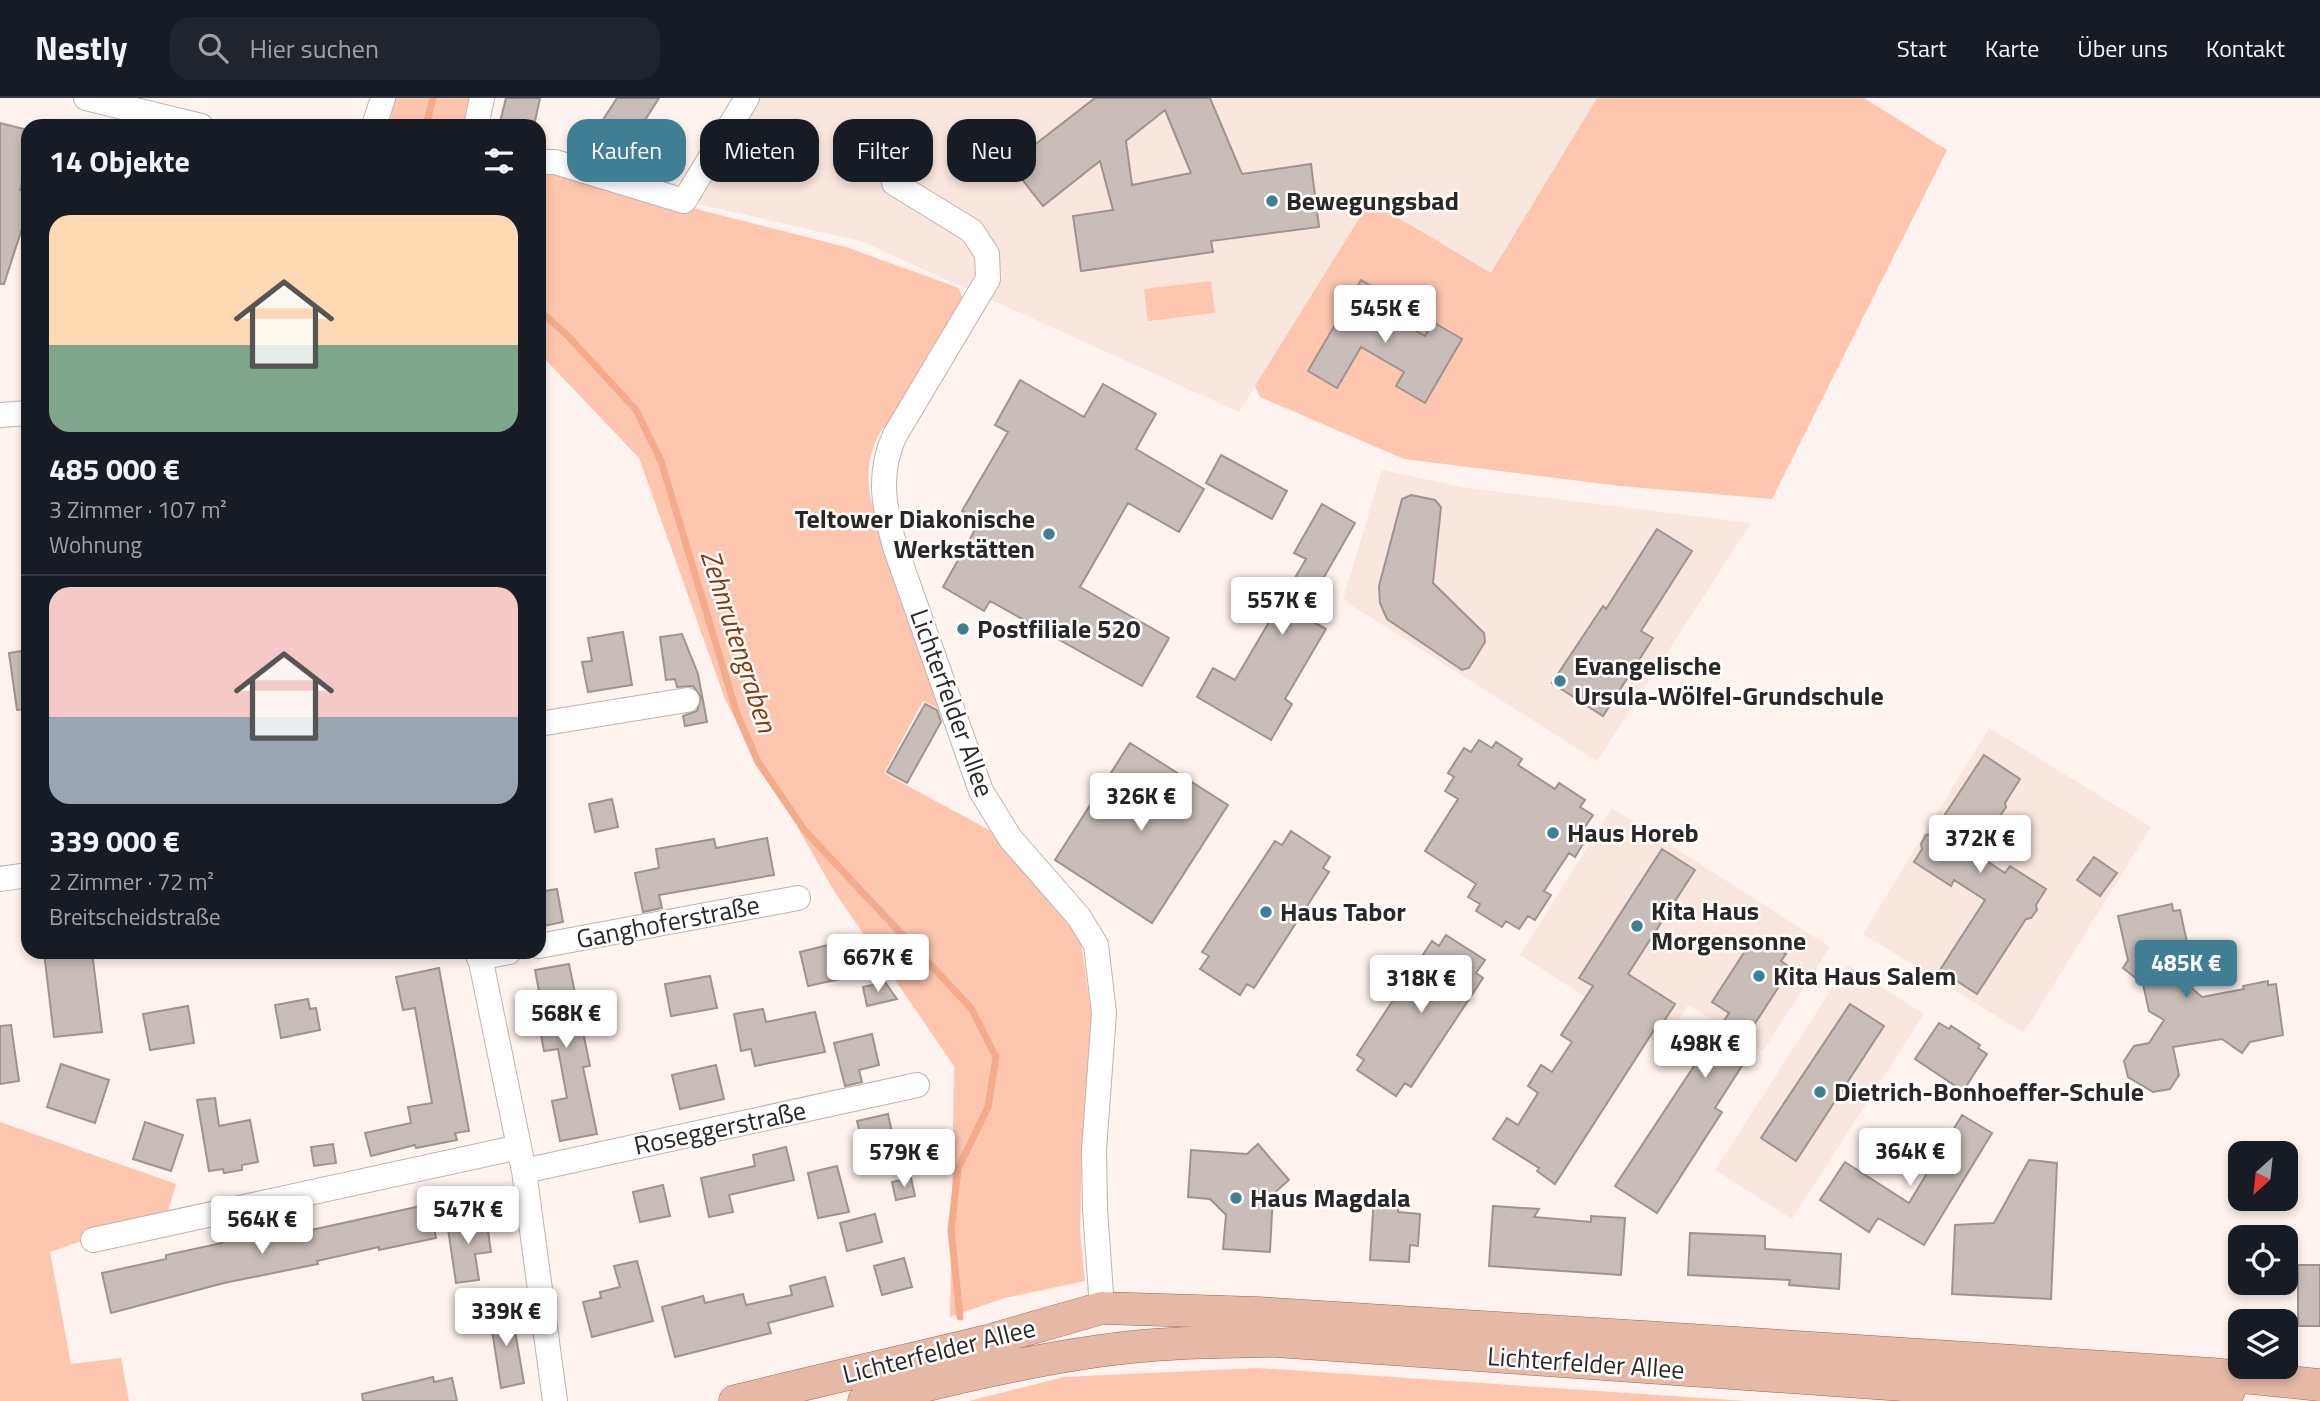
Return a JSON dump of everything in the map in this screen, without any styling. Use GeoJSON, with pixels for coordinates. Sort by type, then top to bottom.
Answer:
{"type":"FeatureCollection","features":[{"type":"Feature","properties":{"kind":"main road","name":"Lichterfelder Allee"},"geometry":{"type":"LineString","coordinates":[[735,1401],[987,1341],[1102,1308],[1258,1312],[2212,1374],[2317,1385]]}},
{"type":"Feature","properties":{"kind":"main road","name":"Lichterfelder Allee"},"geometry":{"type":"LineString","coordinates":[[864,1401],[937,1381],[1099,1351],[1164,1344],[1276,1341],[2059,1396],[2183,1395],[2317,1385]]}},
{"type":"Feature","properties":{"kind":"street"},"geometry":{"type":"LineString","coordinates":[[86,98],[172,119]]}},
{"type":"Feature","properties":{"kind":"street"},"geometry":{"type":"LineString","coordinates":[[376,119],[383,98]]}},
{"type":"Feature","properties":{"kind":"street"},"geometry":{"type":"LineString","coordinates":[[478,119],[482,98]]}},
{"type":"Feature","properties":{"kind":"street"},"geometry":{"type":"LineString","coordinates":[[546,162],[555,162],[684,201],[747,98]]}},
{"type":"Feature","properties":{"kind":"street","name":"Lichterfelder Allee"},"geometry":{"type":"LineString","coordinates":[[894,183],[972,231],[987,254],[988,279],[885,456],[884,488],[895,547],[981,792],[1010,838],[1079,917],[1096,944],[1104,1013],[1094,1150],[1102,1308]]}},
{"type":"Feature","properties":{"kind":"street"},"geometry":{"type":"LineString","coordinates":[[0,415],[21,414]]}},
{"type":"Feature","properties":{"kind":"street"},"geometry":{"type":"LineString","coordinates":[[546,723],[687,700]]}},
{"type":"Feature","properties":{"kind":"street"},"geometry":{"type":"LineString","coordinates":[[0,879],[21,876]]}},
{"type":"Feature","properties":{"kind":"street","name":"Ganghoferstraße"},"geometry":{"type":"LineString","coordinates":[[546,945],[797,898]]}},
{"type":"Feature","properties":{"kind":"street"},"geometry":{"type":"LineString","coordinates":[[480,959],[521,1159],[555,1401]]}},
{"type":"Feature","properties":{"kind":"street","name":"Roseggerstraße"},"geometry":{"type":"LineString","coordinates":[[93,1240],[917,1085]]}},
{"type":"Feature","properties":{"kind":"shaded area"},"geometry":{"type":"Polygon","coordinates":[[[395,98],[472,98],[468,119],[390,119],[395,98]]]}},
{"type":"Feature","properties":{"kind":"shaded area"},"geometry":{"type":"Polygon","coordinates":[[[746,98],[1597,98],[1491,274],[1370,201],[1239,412],[861,241],[684,201],[700,174],[700,182],[819,182],[819,119],[733,119],[746,98]]]}},
{"type":"Feature","properties":{"kind":"shaded area"},"geometry":{"type":"Polygon","coordinates":[[[1597,98],[1864,98],[1947,150],[1772,499],[1620,486],[1404,459],[1260,397],[1255,386],[1370,201],[1491,273],[1597,98]]]}},
{"type":"Feature","properties":{"kind":"shaded area"},"geometry":{"type":"Polygon","coordinates":[[[546,171],[567,176],[567,182],[590,182],[846,247],[959,288],[965,305],[897,417],[881,431],[875,442],[869,466],[872,503],[951,714],[923,701],[884,773],[991,831],[1051,893],[1081,941],[1093,1026],[1082,1149],[1080,1231],[1085,1281],[1005,1298],[950,1317],[954,1066],[834,891],[726,702],[639,458],[546,360],[546,171]]]}},
{"type":"Feature","properties":{"kind":"shaded area"},"geometry":{"type":"Polygon","coordinates":[[[1211,281],[1215,313],[1148,321],[1144,289],[1211,281]]]}},
{"type":"Feature","properties":{"kind":"shaded area","name":"Evangelische Ursula-Wölfel-Grundschule"},"geometry":{"type":"Polygon","coordinates":[[[1382,470],[1467,488],[1751,523],[1597,761],[1343,600],[1382,470]]]}},
{"type":"Feature","properties":{"kind":"shaded area"},"geometry":{"type":"Polygon","coordinates":[[[1989,728],[2151,827],[2024,1033],[1863,934],[1989,728]]]}},
{"type":"Feature","properties":{"kind":"shaded area","name":"Kita Haus Morgensonne"},"geometry":{"type":"Polygon","coordinates":[[[1612,808],[1830,947],[1763,1051],[1688,1005],[1662,1046],[1520,955],[1612,808]]]}},
{"type":"Feature","properties":{"kind":"shaded area","name":"Dietrich-Bonhoeffer-Schule"},"geometry":{"type":"Polygon","coordinates":[[[1847,965],[1924,1014],[1792,1219],[1715,1170],[1847,965]]]}},
{"type":"Feature","properties":{"kind":"shaded area"},"geometry":{"type":"Polygon","coordinates":[[[0,1122],[176,1184],[168,1211],[50,1252],[71,1364],[121,1358],[129,1401],[0,1401],[0,1122]]]}},
{"type":"Feature","properties":{"kind":"shaded area"},"geometry":{"type":"Polygon","coordinates":[[[1258,1368],[1747,1401],[969,1401],[1064,1377],[1258,1368]]]}},
{"type":"Feature","properties":{"kind":"building"},"geometry":{"type":"Polygon","coordinates":[[[506,98],[540,98],[536,119],[501,119],[506,98]]]}},
{"type":"Feature","properties":{"kind":"building"},"geometry":{"type":"Polygon","coordinates":[[[617,98],[659,98],[646,119],[604,119],[617,98]]]}},
{"type":"Feature","properties":{"kind":"building"},"geometry":{"type":"Polygon","coordinates":[[[1095,98],[1210,98],[1242,174],[1311,164],[1319,227],[1211,241],[1213,252],[1081,271],[1073,216],[1113,210],[1100,161],[1043,206],[1024,182],[1036,182],[1036,144],[1095,98]],[[1165,110],[1126,141],[1132,185],[1191,173],[1165,110]]]}},
{"type":"Feature","properties":{"kind":"building"},"geometry":{"type":"Polygon","coordinates":[[[0,123],[21,128],[21,232],[4,284],[0,284],[0,123]]]}},
{"type":"Feature","properties":{"kind":"building"},"geometry":{"type":"Polygon","coordinates":[[[1361,280],[1390,297],[1381,311],[1425,336],[1433,322],[1462,339],[1425,403],[1396,386],[1404,372],[1361,347],[1337,388],[1308,371],[1361,280]]]}},
{"type":"Feature","properties":{"kind":"building","name":"Teltower Diakonische Werkstätten"},"geometry":{"type":"Polygon","coordinates":[[[1020,380],[1084,417],[1103,384],[1156,414],[1136,449],[1204,489],[1179,532],[1128,503],[1080,587],[1169,638],[1142,686],[990,601],[984,611],[943,587],[980,521],[962,511],[1008,432],[995,425],[1020,380]]]}},
{"type":"Feature","properties":{"kind":"building"},"geometry":{"type":"Polygon","coordinates":[[[1221,455],[1287,491],[1272,519],[1206,483],[1221,455]]]}},
{"type":"Feature","properties":{"kind":"building"},"geometry":{"type":"Polygon","coordinates":[[[1411,495],[1435,500],[1441,507],[1433,583],[1484,633],[1485,642],[1469,668],[1462,670],[1387,619],[1380,603],[1379,586],[1402,499],[1411,495]]]}},
{"type":"Feature","properties":{"kind":"building"},"geometry":{"type":"Polygon","coordinates":[[[1322,504],[1355,523],[1316,591],[1320,594],[1306,618],[1326,629],[1285,699],[1292,704],[1271,740],[1197,697],[1213,668],[1235,680],[1306,559],[1294,553],[1322,504]]]}},
{"type":"Feature","properties":{"kind":"building"},"geometry":{"type":"Polygon","coordinates":[[[1657,529],[1692,551],[1641,631],[1653,638],[1603,716],[1552,683],[1603,606],[1606,609],[1657,529]]]}},
{"type":"Feature","properties":{"kind":"building"},"geometry":{"type":"Polygon","coordinates":[[[623,632],[632,685],[588,692],[582,662],[592,661],[588,638],[623,632]]]}},
{"type":"Feature","properties":{"kind":"building"},"geometry":{"type":"Polygon","coordinates":[[[682,634],[698,674],[707,722],[685,726],[683,716],[697,711],[701,697],[693,686],[677,687],[675,679],[666,680],[660,637],[682,634]]]}},
{"type":"Feature","properties":{"kind":"building"},"geometry":{"type":"Polygon","coordinates":[[[21,651],[21,710],[17,710],[9,653],[21,651]]]}},
{"type":"Feature","properties":{"kind":"building"},"geometry":{"type":"Polygon","coordinates":[[[925,704],[937,710],[941,722],[907,783],[887,772],[925,704]]]}},
{"type":"Feature","properties":{"kind":"building","name":"Haus Horeb"},"geometry":{"type":"Polygon","coordinates":[[[1479,740],[1492,748],[1496,742],[1522,759],[1518,765],[1555,789],[1559,783],[1585,800],[1580,807],[1593,815],[1585,827],[1591,831],[1575,857],[1569,853],[1544,891],[1551,895],[1535,920],[1528,916],[1519,929],[1506,921],[1502,927],[1476,911],[1480,904],[1468,897],[1476,884],[1425,851],[1458,799],[1445,791],[1454,777],[1448,773],[1464,748],[1471,752],[1479,740]]]}},
{"type":"Feature","properties":{"kind":"building"},"geometry":{"type":"Polygon","coordinates":[[[1130,743],[1228,805],[1152,923],[1055,860],[1130,743]]]}},
{"type":"Feature","properties":{"kind":"building"},"geometry":{"type":"Polygon","coordinates":[[[1984,755],[2020,779],[2005,803],[2006,807],[2000,816],[1996,817],[1973,852],[2005,873],[2010,866],[2046,889],[2036,905],[2037,910],[2031,918],[2026,919],[1977,994],[1940,970],[1985,900],[1954,880],[1951,886],[1914,862],[1926,835],[1932,834],[1984,755]]]}},
{"type":"Feature","properties":{"kind":"building"},"geometry":{"type":"Polygon","coordinates":[[[612,799],[618,827],[595,832],[589,804],[612,799]]]}},
{"type":"Feature","properties":{"kind":"building","name":"Haus Tabor"},"geometry":{"type":"Polygon","coordinates":[[[1291,831],[1330,857],[1323,868],[1329,872],[1254,988],[1247,984],[1240,995],[1200,969],[1209,956],[1202,952],[1275,841],[1282,845],[1291,831]]]}},
{"type":"Feature","properties":{"kind":"building"},"geometry":{"type":"Polygon","coordinates":[[[767,838],[774,875],[659,895],[662,908],[643,912],[635,873],[659,868],[656,849],[714,839],[716,848],[767,838]]]}},
{"type":"Feature","properties":{"kind":"building"},"geometry":{"type":"Polygon","coordinates":[[[1662,849],[1695,870],[1628,974],[1675,1004],[1659,1029],[1656,1027],[1555,1184],[1537,1171],[1539,1168],[1493,1139],[1507,1118],[1518,1125],[1538,1093],[1528,1086],[1541,1065],[1552,1072],[1572,1042],[1561,1035],[1593,986],[1579,978],[1662,849]]]}},
{"type":"Feature","properties":{"kind":"building"},"geometry":{"type":"Polygon","coordinates":[[[2094,857],[2117,873],[2100,896],[2077,880],[2094,857]]]}},
{"type":"Feature","properties":{"kind":"building"},"geometry":{"type":"Polygon","coordinates":[[[557,889],[563,922],[546,926],[546,891],[557,889]]]}},
{"type":"Feature","properties":{"kind":"building"},"geometry":{"type":"Polygon","coordinates":[[[2172,904],[2173,911],[2180,910],[2187,942],[2180,944],[2189,986],[2202,997],[2244,989],[2243,986],[2268,981],[2268,985],[2276,984],[2283,1035],[2250,1042],[2242,1053],[2222,1039],[2173,1047],[2179,1075],[2170,1089],[2153,1092],[2128,1077],[2124,1061],[2134,1046],[2149,1043],[2164,1020],[2149,1011],[2143,984],[2123,968],[2128,960],[2118,916],[2172,904]]]}},
{"type":"Feature","properties":{"kind":"building"},"geometry":{"type":"Polygon","coordinates":[[[1446,935],[1485,960],[1476,973],[1483,978],[1411,1087],[1405,1083],[1396,1096],[1357,1070],[1364,1060],[1357,1055],[1432,941],[1439,946],[1446,935]]]}},
{"type":"Feature","properties":{"kind":"building"},"geometry":{"type":"Polygon","coordinates":[[[1751,942],[1763,950],[1768,942],[1786,954],[1781,961],[1791,968],[1739,1048],[1749,1055],[1715,1108],[1722,1112],[1657,1213],[1615,1186],[1729,1013],[1712,1002],[1751,942]]]}},
{"type":"Feature","properties":{"kind":"building"},"geometry":{"type":"Polygon","coordinates":[[[832,944],[840,979],[808,986],[800,952],[832,944]]]}},
{"type":"Feature","properties":{"kind":"building"},"geometry":{"type":"Polygon","coordinates":[[[45,959],[93,959],[102,1032],[54,1037],[45,959]]]}},
{"type":"Feature","properties":{"kind":"building"},"geometry":{"type":"Polygon","coordinates":[[[569,964],[590,1066],[583,1067],[597,1134],[560,1141],[552,1101],[567,1098],[558,1049],[544,1051],[539,1024],[545,1023],[535,970],[569,964]]]}},
{"type":"Feature","properties":{"kind":"building"},"geometry":{"type":"Polygon","coordinates":[[[439,968],[469,1131],[455,1133],[457,1140],[416,1148],[415,1145],[371,1156],[365,1133],[411,1123],[408,1107],[432,1103],[415,1008],[403,1010],[396,977],[439,968]]]}},
{"type":"Feature","properties":{"kind":"building"},"geometry":{"type":"Polygon","coordinates":[[[710,976],[717,1008],[671,1016],[665,984],[710,976]]]}},
{"type":"Feature","properties":{"kind":"building"},"geometry":{"type":"Polygon","coordinates":[[[885,982],[897,999],[867,1006],[863,987],[885,982]]]}},
{"type":"Feature","properties":{"kind":"building"},"geometry":{"type":"Polygon","coordinates":[[[308,999],[310,1009],[316,1008],[320,1030],[281,1038],[275,1005],[308,999]]]}},
{"type":"Feature","properties":{"kind":"building"},"geometry":{"type":"Polygon","coordinates":[[[1850,1004],[1884,1026],[1796,1161],[1761,1138],[1850,1004]]]}},
{"type":"Feature","properties":{"kind":"building"},"geometry":{"type":"Polygon","coordinates":[[[188,1006],[194,1043],[150,1050],[143,1014],[188,1006]]]}},
{"type":"Feature","properties":{"kind":"building"},"geometry":{"type":"Polygon","coordinates":[[[763,1009],[766,1022],[815,1012],[825,1052],[755,1066],[751,1049],[741,1051],[734,1014],[763,1009]]]}},
{"type":"Feature","properties":{"kind":"building"},"geometry":{"type":"Polygon","coordinates":[[[1939,1023],[1949,1029],[1951,1026],[1980,1045],[1978,1048],[1987,1054],[1963,1091],[1915,1059],[1939,1023]]]}},
{"type":"Feature","properties":{"kind":"building"},"geometry":{"type":"Polygon","coordinates":[[[11,1025],[19,1081],[0,1084],[0,1026],[11,1025]]]}},
{"type":"Feature","properties":{"kind":"building"},"geometry":{"type":"Polygon","coordinates":[[[872,1034],[879,1065],[859,1070],[862,1082],[845,1086],[834,1043],[872,1034]]]}},
{"type":"Feature","properties":{"kind":"building"},"geometry":{"type":"Polygon","coordinates":[[[61,1064],[109,1080],[95,1123],[47,1107],[61,1064]]]}},
{"type":"Feature","properties":{"kind":"building"},"geometry":{"type":"Polygon","coordinates":[[[716,1065],[724,1099],[680,1109],[672,1075],[716,1065]]]}},
{"type":"Feature","properties":{"kind":"building"},"geometry":{"type":"Polygon","coordinates":[[[215,1098],[219,1126],[250,1120],[258,1162],[242,1165],[242,1170],[224,1173],[223,1169],[209,1171],[197,1100],[215,1098]]]}},
{"type":"Feature","properties":{"kind":"building"},"geometry":{"type":"Polygon","coordinates":[[[888,1114],[895,1147],[865,1154],[857,1121],[888,1114]]]}},
{"type":"Feature","properties":{"kind":"building"},"geometry":{"type":"Polygon","coordinates":[[[1962,1115],[1992,1133],[1924,1245],[1878,1218],[1869,1232],[1820,1200],[1845,1162],[1909,1203],[1962,1115]]]}},
{"type":"Feature","properties":{"kind":"building"},"geometry":{"type":"Polygon","coordinates":[[[145,1122],[183,1135],[171,1171],[133,1159],[145,1122]]]}},
{"type":"Feature","properties":{"kind":"building"},"geometry":{"type":"Polygon","coordinates":[[[333,1144],[336,1163],[314,1166],[311,1147],[333,1144]]]}},
{"type":"Feature","properties":{"kind":"building","name":"Haus Magdala"},"geometry":{"type":"Polygon","coordinates":[[[1258,1144],[1289,1180],[1273,1194],[1270,1252],[1223,1249],[1226,1215],[1210,1199],[1188,1197],[1191,1150],[1247,1154],[1258,1144]]]}},
{"type":"Feature","properties":{"kind":"building"},"geometry":{"type":"Polygon","coordinates":[[[786,1147],[794,1180],[729,1195],[733,1212],[709,1217],[701,1178],[755,1166],[753,1155],[786,1147]]]}},
{"type":"Feature","properties":{"kind":"building"},"geometry":{"type":"Polygon","coordinates":[[[2029,1160],[2057,1163],[2051,1299],[1952,1294],[1955,1225],[1994,1223],[2029,1160]]]}},
{"type":"Feature","properties":{"kind":"building"},"geometry":{"type":"Polygon","coordinates":[[[837,1166],[849,1212],[818,1218],[808,1173],[837,1166]]]}},
{"type":"Feature","properties":{"kind":"building"},"geometry":{"type":"Polygon","coordinates":[[[911,1178],[915,1196],[896,1200],[892,1182],[911,1178]]]}},
{"type":"Feature","properties":{"kind":"building"},"geometry":{"type":"Polygon","coordinates":[[[663,1185],[670,1216],[640,1222],[633,1192],[663,1185]]]}},
{"type":"Feature","properties":{"kind":"building"},"geometry":{"type":"Polygon","coordinates":[[[1374,1197],[1398,1199],[1398,1212],[1420,1214],[1418,1246],[1410,1245],[1409,1262],[1370,1260],[1374,1197]]]}},
{"type":"Feature","properties":{"kind":"building"},"geometry":{"type":"Polygon","coordinates":[[[430,1204],[436,1238],[317,1261],[318,1264],[224,1283],[111,1313],[102,1273],[222,1243],[221,1239],[286,1226],[288,1235],[430,1204]]]}},
{"type":"Feature","properties":{"kind":"building"},"geometry":{"type":"Polygon","coordinates":[[[1493,1206],[1539,1209],[1534,1217],[1591,1222],[1591,1216],[1625,1218],[1621,1275],[1489,1266],[1493,1206]]]}},
{"type":"Feature","properties":{"kind":"building"},"geometry":{"type":"Polygon","coordinates":[[[875,1214],[882,1242],[847,1251],[840,1223],[875,1214]]]}},
{"type":"Feature","properties":{"kind":"building"},"geometry":{"type":"Polygon","coordinates":[[[486,1216],[491,1252],[475,1254],[479,1280],[456,1283],[447,1222],[486,1216]]]}},
{"type":"Feature","properties":{"kind":"building"},"geometry":{"type":"Polygon","coordinates":[[[1690,1233],[1765,1236],[1765,1249],[1841,1254],[1839,1289],[1789,1285],[1790,1280],[1688,1275],[1690,1233]]]}},
{"type":"Feature","properties":{"kind":"building"},"geometry":{"type":"Polygon","coordinates":[[[904,1258],[912,1287],[882,1295],[874,1266],[904,1258]]]}},
{"type":"Feature","properties":{"kind":"building"},"geometry":{"type":"Polygon","coordinates":[[[637,1261],[653,1321],[592,1337],[583,1302],[601,1298],[600,1292],[620,1287],[614,1266],[637,1261]]]}},
{"type":"Feature","properties":{"kind":"building"},"geometry":{"type":"Polygon","coordinates":[[[2298,1265],[2320,1265],[2320,1326],[2298,1326],[2298,1265]]]}},
{"type":"Feature","properties":{"kind":"building"},"geometry":{"type":"Polygon","coordinates":[[[825,1277],[833,1306],[768,1323],[771,1333],[675,1357],[662,1307],[703,1296],[705,1303],[743,1294],[746,1305],[792,1295],[790,1286],[825,1277]]]}},
{"type":"Feature","properties":{"kind":"building"},"geometry":{"type":"Polygon","coordinates":[[[511,1308],[524,1383],[501,1388],[489,1311],[511,1308]]]}},
{"type":"Feature","properties":{"kind":"building"},"geometry":{"type":"Polygon","coordinates":[[[433,1377],[434,1382],[452,1378],[457,1401],[363,1401],[362,1394],[433,1377]]]}},
{"type":"Feature","properties":{"kind":"waterway","name":"Zehnrutengraben"},"geometry":{"type":"LineString","coordinates":[[428,119],[433,98]]}},
{"type":"Feature","properties":{"kind":"waterway","name":"Zehnrutengraben"},"geometry":{"type":"LineString","coordinates":[[546,316],[567,335],[636,410],[661,461],[737,714],[758,762],[805,831],[971,1008],[996,1057],[988,1107],[958,1169],[951,1230],[960,1317]]}},
{"type":"Feature","properties":{"kind":"place","name":"Bewegungsbad"},"geometry":{"type":"Point","coordinates":[1272,201]}},
{"type":"Feature","properties":{"kind":"place","name":"Teltower Diakonische Werkstätten"},"geometry":{"type":"Point","coordinates":[1049,534]}},
{"type":"Feature","properties":{"kind":"place","name":"Postfiliale 520"},"geometry":{"type":"Point","coordinates":[963,629]}},
{"type":"Feature","properties":{"kind":"place","name":"Evangelische Ursula-Wölfel-Grundschule"},"geometry":{"type":"Point","coordinates":[1560,681]}},
{"type":"Feature","properties":{"kind":"place","name":"Haus Horeb"},"geometry":{"type":"Point","coordinates":[1553,833]}},
{"type":"Feature","properties":{"kind":"place","name":"Haus Tabor"},"geometry":{"type":"Point","coordinates":[1266,912]}},
{"type":"Feature","properties":{"kind":"place","name":"Kita Haus Morgensonne"},"geometry":{"type":"Point","coordinates":[1637,926]}},
{"type":"Feature","properties":{"kind":"place","name":"Kita Haus Salem"},"geometry":{"type":"Point","coordinates":[1759,976]}},
{"type":"Feature","properties":{"kind":"place","name":"Dietrich-Bonhoeffer-Schule"},"geometry":{"type":"Point","coordinates":[1820,1092]}},
{"type":"Feature","properties":{"kind":"place","name":"Haus Magdala"},"geometry":{"type":"Point","coordinates":[1236,1198]}}]}
